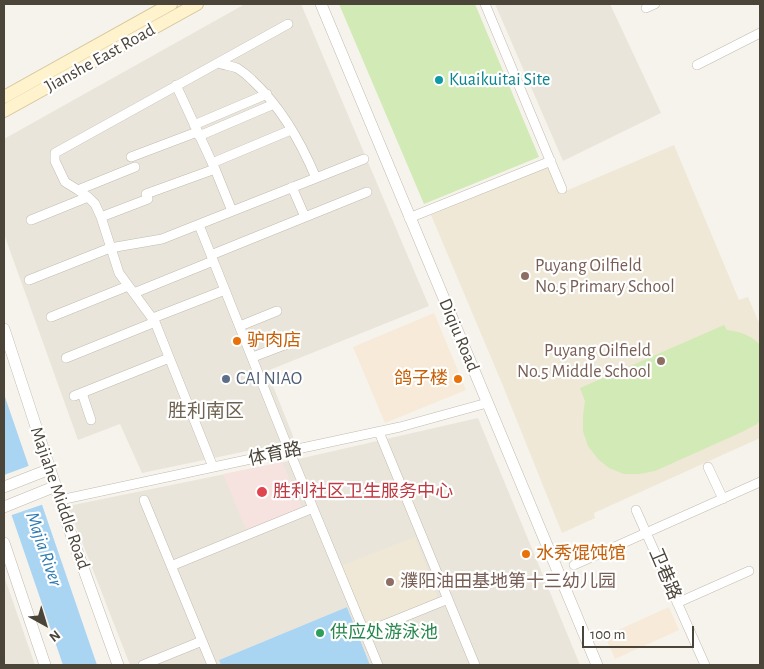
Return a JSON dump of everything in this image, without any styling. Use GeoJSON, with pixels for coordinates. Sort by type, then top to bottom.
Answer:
{"type":"FeatureCollection","features":[{"type":"Feature","properties":{"kind":"main road","name":"Jianshe East Road"},"geometry":{"type":"LineString","coordinates":[[4,97],[171,4]]}},
{"type":"Feature","properties":{"kind":"main road","name":"Jianshe East Road"},"geometry":{"type":"LineString","coordinates":[[4,111],[197,4]]}},
{"type":"Feature","properties":{"kind":"street","name":"Diqiu Road"},"geometry":{"type":"LineString","coordinates":[[321,4],[597,665]]}},
{"type":"Feature","properties":{"kind":"street"},"geometry":{"type":"LineString","coordinates":[[485,4],[562,189]]}},
{"type":"Feature","properties":{"kind":"street"},"geometry":{"type":"LineString","coordinates":[[646,8],[655,4]]}},
{"type":"Feature","properties":{"kind":"street"},"geometry":{"type":"LineString","coordinates":[[213,467],[154,320],[119,272],[95,204],[88,197],[65,182],[55,161],[55,153],[288,24]]}},
{"type":"Feature","properties":{"kind":"street"},"geometry":{"type":"LineString","coordinates":[[698,65],[760,33]]}},
{"type":"Feature","properties":{"kind":"street"},"geometry":{"type":"LineString","coordinates":[[218,63],[237,68],[266,94],[306,155],[316,178]]}},
{"type":"Feature","properties":{"kind":"street"},"geometry":{"type":"LineString","coordinates":[[176,85],[214,166],[232,211]]}},
{"type":"Feature","properties":{"kind":"street"},"geometry":{"type":"LineString","coordinates":[[197,131],[266,94]]}},
{"type":"Feature","properties":{"kind":"street"},"geometry":{"type":"LineString","coordinates":[[131,157],[274,104]]}},
{"type":"Feature","properties":{"kind":"street"},"geometry":{"type":"LineString","coordinates":[[101,217],[291,130]]}},
{"type":"Feature","properties":{"kind":"street"},"geometry":{"type":"LineString","coordinates":[[29,280],[110,248],[162,239],[364,159]]}},
{"type":"Feature","properties":{"kind":"street"},"geometry":{"type":"LineString","coordinates":[[409,218],[551,161]]}},
{"type":"Feature","properties":{"kind":"street"},"geometry":{"type":"LineString","coordinates":[[78,190],[135,167]]}},
{"type":"Feature","properties":{"kind":"street"},"geometry":{"type":"LineString","coordinates":[[292,187],[305,217]]}},
{"type":"Feature","properties":{"kind":"street"},"geometry":{"type":"LineString","coordinates":[[51,317],[212,258],[367,192]]}},
{"type":"Feature","properties":{"kind":"street"},"geometry":{"type":"LineString","coordinates":[[31,220],[88,197]]}},
{"type":"Feature","properties":{"kind":"street"},"geometry":{"type":"LineString","coordinates":[[199,225],[378,665]]}},
{"type":"Feature","properties":{"kind":"street"},"geometry":{"type":"LineString","coordinates":[[66,358],[225,290]]}},
{"type":"Feature","properties":{"kind":"street"},"geometry":{"type":"LineString","coordinates":[[240,326],[277,311]]}},
{"type":"Feature","properties":{"kind":"street","name":"Majiahe Middle Road"},"geometry":{"type":"LineString","coordinates":[[4,329],[47,470],[60,500],[118,665]]}},
{"type":"Feature","properties":{"kind":"street"},"geometry":{"type":"LineString","coordinates":[[253,357],[292,342]]}},
{"type":"Feature","properties":{"kind":"street"},"geometry":{"type":"LineString","coordinates":[[91,420],[78,394],[169,358]]}},
{"type":"Feature","properties":{"kind":"street","name":"体育路"},"geometry":{"type":"LineString","coordinates":[[60,500],[379,432],[487,403]]}},
{"type":"Feature","properties":{"kind":"street"},"geometry":{"type":"LineString","coordinates":[[379,432],[475,665]]}},
{"type":"Feature","properties":{"kind":"street"},"geometry":{"type":"LineString","coordinates":[[708,467],[722,499]]}},
{"type":"Feature","properties":{"kind":"street"},"geometry":{"type":"LineString","coordinates":[[4,487],[47,470]]}},
{"type":"Feature","properties":{"kind":"street"},"geometry":{"type":"LineString","coordinates":[[574,565],[760,482]]}},
{"type":"Feature","properties":{"kind":"street"},"geometry":{"type":"LineString","coordinates":[[4,507],[54,487]]}},
{"type":"Feature","properties":{"kind":"street"},"geometry":{"type":"LineString","coordinates":[[144,500],[212,665]]}},
{"type":"Feature","properties":{"kind":"street"},"geometry":{"type":"LineString","coordinates":[[171,566],[313,508]]}},
{"type":"Feature","properties":{"kind":"street","name":"卫巷路"},"geometry":{"type":"LineString","coordinates":[[636,510],[705,665]]}},
{"type":"Feature","properties":{"kind":"street"},"geometry":{"type":"LineString","coordinates":[[4,543],[45,665]]}},
{"type":"Feature","properties":{"kind":"street"},"geometry":{"type":"LineString","coordinates":[[677,603],[749,571]]}},
{"type":"Feature","properties":{"kind":"street"},"geometry":{"type":"LineString","coordinates":[[364,633],[448,599]]}},
{"type":"Feature","properties":{"kind":"street"},"geometry":{"type":"LineString","coordinates":[[143,665],[202,641]]}},
{"type":"Feature","properties":{"kind":"shaded area"},"geometry":{"type":"Polygon","coordinates":[[[245,4],[301,4],[429,306],[267,371],[295,441],[142,473],[120,424],[78,440],[4,234],[4,139],[245,4]]]}},
{"type":"Feature","properties":{"kind":"shaded area"},"geometry":{"type":"Polygon","coordinates":[[[495,4],[610,4],[661,113],[563,161],[495,4]]]}},
{"type":"Feature","properties":{"kind":"shaded area","name":"Puyang Oilfield No.5 Middle School"},"geometry":{"type":"Polygon","coordinates":[[[674,145],[739,300],[748,297],[760,325],[760,438],[594,513],[595,518],[562,533],[431,215],[549,166],[561,193],[674,145]]]}},
{"type":"Feature","properties":{"kind":"shaded area"},"geometry":{"type":"Polygon","coordinates":[[[434,313],[466,390],[385,423],[353,347],[434,313]]]}},
{"type":"Feature","properties":{"kind":"shaded area"},"geometry":{"type":"Polygon","coordinates":[[[478,418],[580,665],[370,665],[347,607],[219,660],[221,665],[130,665],[68,506],[294,460],[478,418]]]}},
{"type":"Feature","properties":{"kind":"shaded area","name":"胜利社区卫生服务中心"},"geometry":{"type":"Polygon","coordinates":[[[282,462],[303,510],[247,532],[223,474],[282,462]]]}},
{"type":"Feature","properties":{"kind":"shaded area","name":"濮阳油田基地第十三幼儿园"},"geometry":{"type":"Polygon","coordinates":[[[415,537],[438,598],[367,626],[341,566],[415,537]]]}},
{"type":"Feature","properties":{"kind":"shaded area"},"geometry":{"type":"Polygon","coordinates":[[[4,576],[35,665],[4,665],[4,576]]]}},
{"type":"Feature","properties":{"kind":"shaded area"},"geometry":{"type":"Polygon","coordinates":[[[669,607],[679,630],[615,659],[605,636],[669,607]]]}},
{"type":"Feature","properties":{"kind":"green space","name":"Kuaikuitai Site"},"geometry":{"type":"Polygon","coordinates":[[[339,4],[475,4],[539,157],[424,204],[339,4]]]}},
{"type":"Feature","properties":{"kind":"green space"},"geometry":{"type":"Polygon","coordinates":[[[724,325],[727,330],[745,334],[760,345],[760,420],[757,424],[655,471],[624,474],[609,468],[598,459],[588,446],[583,431],[585,401],[580,388],[724,325]]]}},
{"type":"Feature","properties":{"kind":"water","name":"Majia River"},"geometry":{"type":"Polygon","coordinates":[[[4,394],[97,665],[63,665],[4,493],[4,394]]]}},
{"type":"Feature","properties":{"kind":"water","name":"供应处游泳池"},"geometry":{"type":"Polygon","coordinates":[[[347,607],[370,665],[221,665],[219,660],[347,607]]]}},
{"type":"Feature","properties":{"kind":"pier"},"geometry":{"type":"Polygon","coordinates":[[[31,465],[44,504],[9,516],[4,500],[4,475],[31,465]]]}},
{"type":"Feature","properties":{"kind":"place","name":"Kuaikuitai Site"},"geometry":{"type":"Point","coordinates":[439,80]}},
{"type":"Feature","properties":{"kind":"place","name":"Puyang Oilfield No.5 Primary School"},"geometry":{"type":"Point","coordinates":[525,276]}},
{"type":"Feature","properties":{"kind":"place","name":"驴肉店"},"geometry":{"type":"Point","coordinates":[237,341]}},
{"type":"Feature","properties":{"kind":"place","name":"Puyang Oilfield No.5 Middle School"},"geometry":{"type":"Point","coordinates":[661,361]}},
{"type":"Feature","properties":{"kind":"place","name":"CAI NIAO"},"geometry":{"type":"Point","coordinates":[226,379]}},
{"type":"Feature","properties":{"kind":"place","name":"鸽子楼"},"geometry":{"type":"Point","coordinates":[458,379]}},
{"type":"Feature","properties":{"kind":"place","name":"胜利社区卫生服务中心"},"geometry":{"type":"Point","coordinates":[262,492]}},
{"type":"Feature","properties":{"kind":"place","name":"水秀馄饨馆"},"geometry":{"type":"Point","coordinates":[526,554]}},
{"type":"Feature","properties":{"kind":"place","name":"濮阳油田基地第十三幼儿园"},"geometry":{"type":"Point","coordinates":[390,582]}},
{"type":"Feature","properties":{"kind":"place","name":"供应处游泳池"},"geometry":{"type":"Point","coordinates":[320,633]}},
{"type":"Feature","properties":{"kind":"district","name":"胜利南区"},"geometry":{"type":"Point","coordinates":[206,411]}}]}
